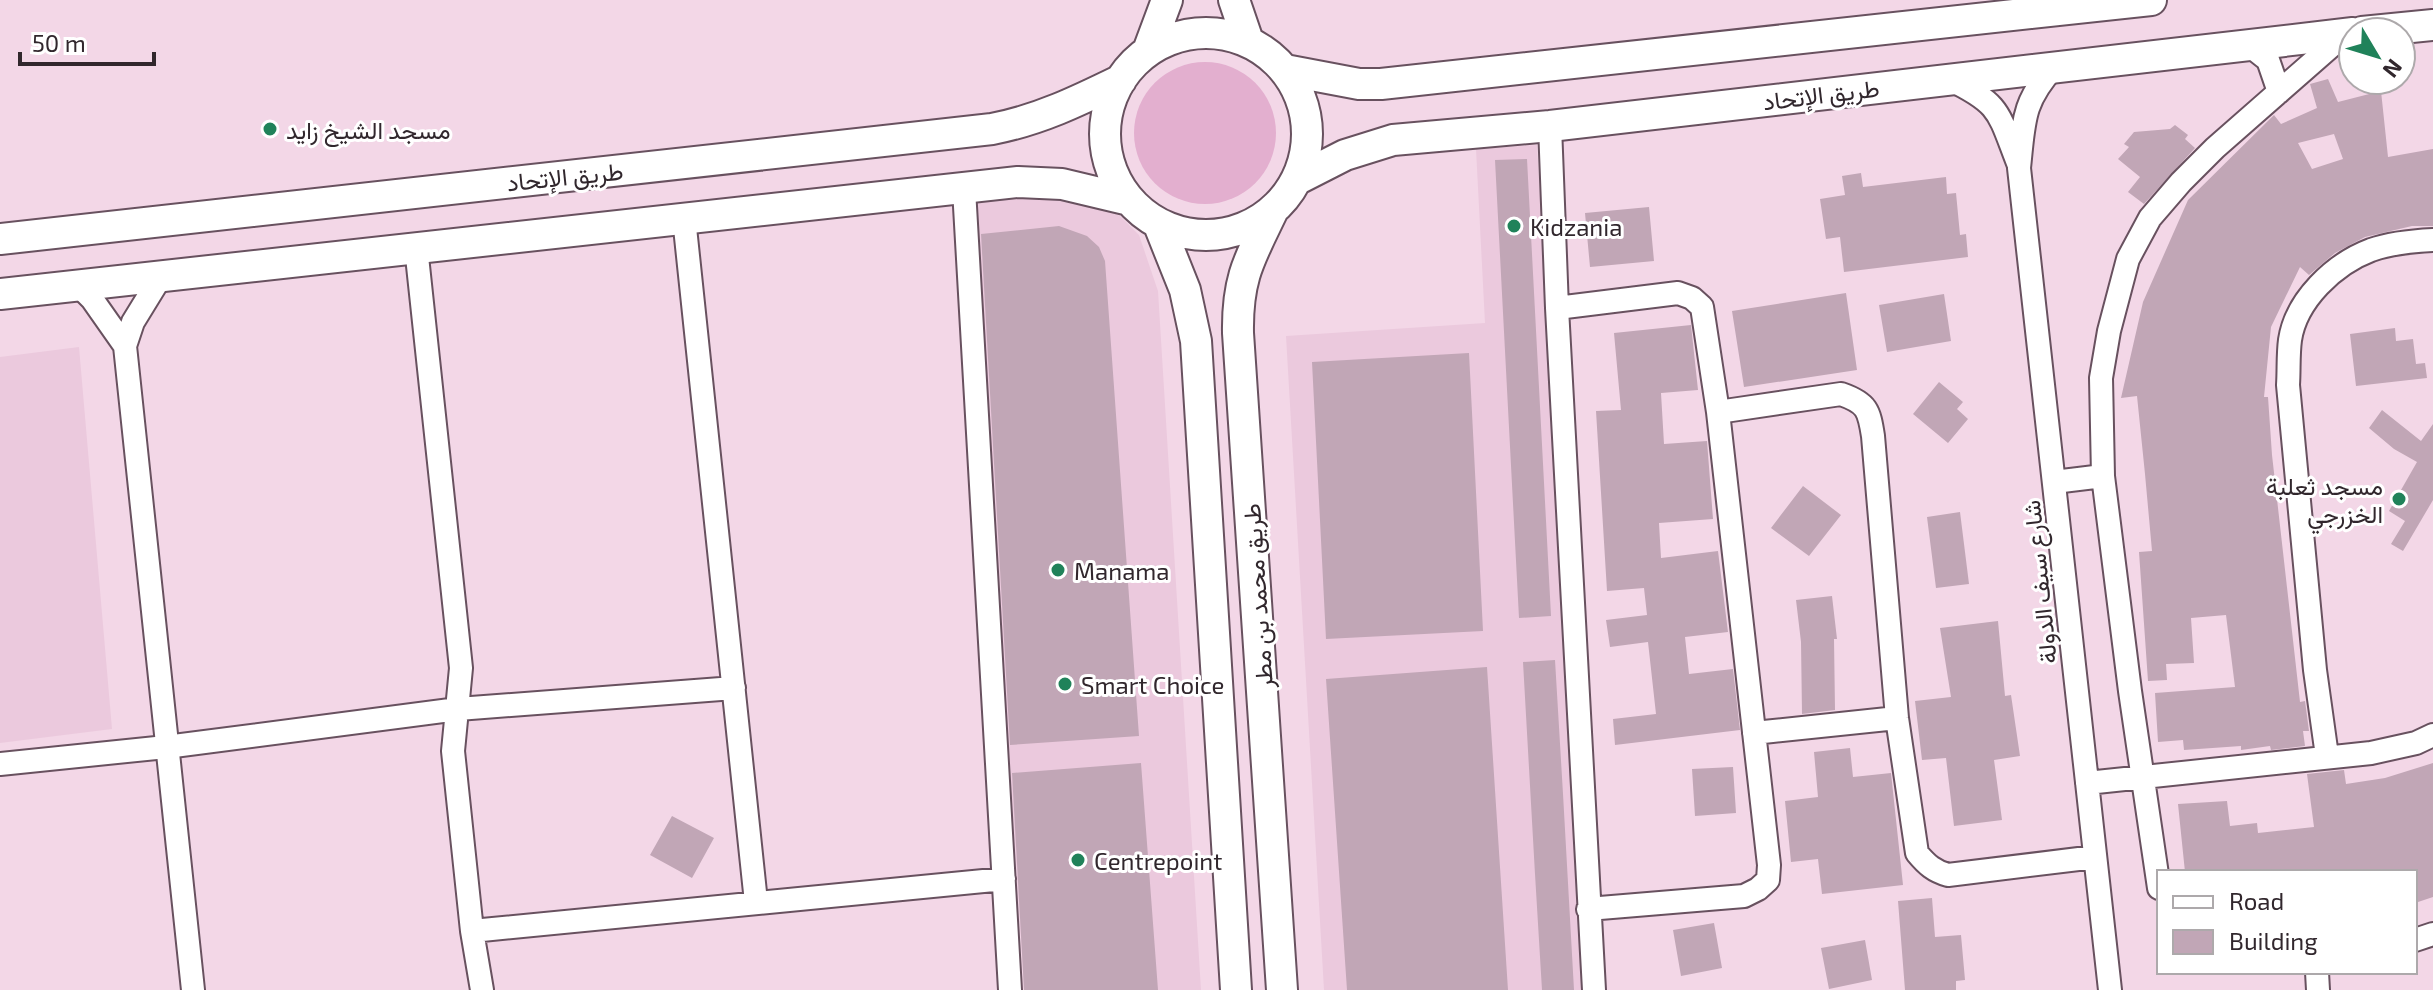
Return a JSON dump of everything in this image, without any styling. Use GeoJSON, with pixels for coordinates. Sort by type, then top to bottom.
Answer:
{"type":"FeatureCollection","features":[{"type":"Feature","properties":{"kind":"street"},"geometry":{"type":"LineString","coordinates":[[1148,51],[1186,35],[1207,33],[1248,41],[1268,53],[1285,70],[1297,89],[1305,111],[1306,147],[1296,180],[1273,210],[1253,224],[1218,234],[1182,233],[1159,225],[1129,200],[1109,162],[1105,141],[1111,99],[1121,80],[1148,51],[1167,0]]}},
{"type":"Feature","properties":{"kind":"street"},"geometry":{"type":"LineString","coordinates":[[1234,0],[1248,41]]}},
{"type":"Feature","properties":{"kind":"street"},"geometry":{"type":"LineString","coordinates":[[1285,70],[1359,84],[1381,84],[2151,0]]}},
{"type":"Feature","properties":{"kind":"street","name":"طريق اﻹتحاد"},"geometry":{"type":"LineString","coordinates":[[1296,180],[1345,155],[1393,140],[1550,126],[2337,35]]}},
{"type":"Feature","properties":{"kind":"street"},"geometry":{"type":"LineString","coordinates":[[2249,45],[2268,60],[2279,92]]}},
{"type":"Feature","properties":{"kind":"street"},"geometry":{"type":"LineString","coordinates":[[2157,875],[2103,476],[2101,378],[2109,331],[2128,259],[2150,218],[2181,182],[2279,92],[2337,46]]}},
{"type":"Feature","properties":{"kind":"street","name":"شارع سيف الدولة"},"geometry":{"type":"LineString","coordinates":[[2019,168],[2029,100],[2054,67]]}},
{"type":"Feature","properties":{"kind":"street","name":"شارع سيف الدولة"},"geometry":{"type":"LineString","coordinates":[[1948,79],[1976,93],[1998,113],[2019,168],[2110,990]]}},
{"type":"Feature","properties":{"kind":"street","name":"طريق اﻹتحاد"},"geometry":{"type":"LineString","coordinates":[[0,239],[992,129],[1060,110],[1121,80]]}},
{"type":"Feature","properties":{"kind":"street"},"geometry":{"type":"LineString","coordinates":[[1550,126],[1594,990]]}},
{"type":"Feature","properties":{"kind":"street"},"geometry":{"type":"LineString","coordinates":[[0,294],[1018,182],[1050,183],[1129,200]]}},
{"type":"Feature","properties":{"kind":"street"},"geometry":{"type":"LineString","coordinates":[[964,189],[1010,990]]}},
{"type":"Feature","properties":{"kind":"street","name":"طريق محمد بن مطر"},"geometry":{"type":"LineString","coordinates":[[1273,210],[1245,268],[1238,301],[1238,333],[1282,990]]}},
{"type":"Feature","properties":{"kind":"street"},"geometry":{"type":"LineString","coordinates":[[684,218],[756,902]]}},
{"type":"Feature","properties":{"kind":"street","name":"طريق محمد بن مطر"},"geometry":{"type":"LineString","coordinates":[[1159,225],[1185,290],[1196,341],[1236,990]]}},
{"type":"Feature","properties":{"kind":"street"},"geometry":{"type":"LineString","coordinates":[[2327,756],[2315,670],[2288,385],[2290,339],[2300,311],[2316,289],[2346,262],[2391,244],[2433,240]]}},
{"type":"Feature","properties":{"kind":"street"},"geometry":{"type":"LineString","coordinates":[[416,247],[461,668],[453,751],[472,931],[482,990]]}},
{"type":"Feature","properties":{"kind":"street"},"geometry":{"type":"LineString","coordinates":[[160,278],[133,322],[125,346],[193,990]]}},
{"type":"Feature","properties":{"kind":"street"},"geometry":{"type":"LineString","coordinates":[[78,285],[92,299],[125,346]]}},
{"type":"Feature","properties":{"kind":"street"},"geometry":{"type":"LineString","coordinates":[[1557,308],[1678,293],[1692,298],[1702,307],[1718,412],[1769,865],[1768,880],[1744,896],[1588,909]]}},
{"type":"Feature","properties":{"kind":"street"},"geometry":{"type":"LineString","coordinates":[[1718,412],[1841,394],[1866,407],[1873,436],[1897,718],[1917,853],[1936,871],[1948,875],[2095,857]]}},
{"type":"Feature","properties":{"kind":"street"},"geometry":{"type":"LineString","coordinates":[[2054,482],[2103,476]]}},
{"type":"Feature","properties":{"kind":"street"},"geometry":{"type":"LineString","coordinates":[[0,764],[166,747],[458,709],[734,688]]}},
{"type":"Feature","properties":{"kind":"street"},"geometry":{"type":"LineString","coordinates":[[1754,733],[1897,718]]}},
{"type":"Feature","properties":{"kind":"street"},"geometry":{"type":"LineString","coordinates":[[2087,783],[2371,753],[2416,743],[2433,735]]}},
{"type":"Feature","properties":{"kind":"street"},"geometry":{"type":"LineString","coordinates":[[472,931],[1004,879]]}},
{"type":"Feature","properties":{"kind":"shaded area"},"geometry":{"type":"Polygon","coordinates":[[[1205,62],[1232,68],[1255,83],[1270,106],[1276,133],[1270,160],[1255,183],[1232,198],[1205,204],[1178,198],[1155,183],[1140,160],[1134,133],[1140,106],[1155,83],[1178,68],[1205,62]]]}},
{"type":"Feature","properties":{"kind":"shaded area"},"geometry":{"type":"Polygon","coordinates":[[[1537,145],[1587,990],[1324,990],[1286,336],[1485,323],[1476,149],[1537,145]]]}},
{"type":"Feature","properties":{"kind":"shaded area"},"geometry":{"type":"Polygon","coordinates":[[[1056,195],[1086,200],[1120,216],[1139,235],[1158,291],[1201,990],[1024,990],[975,201],[1056,195]]]}},
{"type":"Feature","properties":{"kind":"shaded area"},"geometry":{"type":"Polygon","coordinates":[[[79,347],[112,729],[0,743],[0,357],[79,347]]]}},
{"type":"Feature","properties":{"kind":"building"},"geometry":{"type":"Polygon","coordinates":[[[2328,79],[2338,102],[2361,96],[2382,96],[2388,157],[2433,149],[2433,226],[2412,226],[2365,237],[2335,253],[2309,275],[2300,267],[2271,327],[2264,397],[2268,397],[2300,702],[2305,701],[2309,731],[2303,731],[2305,746],[2271,750],[2270,746],[2241,750],[2241,746],[2184,750],[2183,740],[2158,742],[2155,693],[2235,687],[2226,615],[2191,618],[2194,663],[2166,664],[2167,680],[2148,681],[2139,552],[2152,551],[2145,474],[2137,396],[2121,398],[2143,302],[2188,200],[2274,115],[2281,124],[2317,108],[2310,84],[2328,79]],[[2334,134],[2298,143],[2312,169],[2343,159],[2334,134]]]}},
{"type":"Feature","properties":{"kind":"building"},"geometry":{"type":"Polygon","coordinates":[[[2175,125],[2188,135],[2185,139],[2195,148],[2144,204],[2128,192],[2140,177],[2118,159],[2129,147],[2124,144],[2134,132],[2170,129],[2175,125]]]}},
{"type":"Feature","properties":{"kind":"building"},"geometry":{"type":"Polygon","coordinates":[[[1527,159],[1551,616],[1519,618],[1495,160],[1527,159]]]}},
{"type":"Feature","properties":{"kind":"building"},"geometry":{"type":"Polygon","coordinates":[[[1861,173],[1863,187],[1946,177],[1947,194],[1956,193],[1960,235],[1966,234],[1968,257],[1844,272],[1840,237],[1826,239],[1820,199],[1845,195],[1842,176],[1861,173]]]}},
{"type":"Feature","properties":{"kind":"building"},"geometry":{"type":"Polygon","coordinates":[[[1649,207],[1654,261],[1590,267],[1585,213],[1649,207]]]}},
{"type":"Feature","properties":{"kind":"building"},"geometry":{"type":"Polygon","coordinates":[[[1059,226],[1087,236],[1099,247],[1105,261],[1139,736],[1010,745],[981,234],[1059,226]]]}},
{"type":"Feature","properties":{"kind":"building"},"geometry":{"type":"Polygon","coordinates":[[[1846,293],[1857,370],[1744,387],[1732,311],[1846,293]]]}},
{"type":"Feature","properties":{"kind":"building"},"geometry":{"type":"Polygon","coordinates":[[[1944,294],[1951,341],[1887,352],[1879,305],[1944,294]]]}},
{"type":"Feature","properties":{"kind":"building"},"geometry":{"type":"Polygon","coordinates":[[[1691,325],[1698,390],[1661,393],[1664,444],[1707,441],[1713,519],[1659,523],[1661,558],[1718,551],[1728,632],[1685,637],[1689,674],[1733,669],[1740,730],[1615,745],[1613,719],[1656,714],[1648,642],[1610,647],[1606,620],[1647,615],[1644,588],[1607,591],[1596,411],[1621,410],[1614,333],[1691,325]]]}},
{"type":"Feature","properties":{"kind":"building"},"geometry":{"type":"Polygon","coordinates":[[[2395,328],[2396,341],[2413,339],[2416,364],[2425,363],[2427,378],[2356,386],[2350,334],[2395,328]]]}},
{"type":"Feature","properties":{"kind":"building"},"geometry":{"type":"Polygon","coordinates":[[[1469,353],[1483,631],[1326,639],[1312,362],[1469,353]]]}},
{"type":"Feature","properties":{"kind":"building"},"geometry":{"type":"Polygon","coordinates":[[[1939,382],[1963,402],[1957,409],[1968,419],[1948,443],[1913,414],[1939,382]]]}},
{"type":"Feature","properties":{"kind":"building"},"geometry":{"type":"Polygon","coordinates":[[[2382,410],[2421,441],[2433,424],[2433,500],[2403,551],[2391,544],[2405,521],[2389,511],[2417,462],[2394,449],[2369,428],[2382,410]]]}},
{"type":"Feature","properties":{"kind":"building"},"geometry":{"type":"Polygon","coordinates":[[[1803,486],[1841,515],[1809,556],[1771,528],[1803,486]]]}},
{"type":"Feature","properties":{"kind":"building"},"geometry":{"type":"Polygon","coordinates":[[[1960,512],[1969,584],[1936,588],[1927,517],[1960,512]]]}},
{"type":"Feature","properties":{"kind":"building"},"geometry":{"type":"Polygon","coordinates":[[[1832,596],[1837,639],[1834,639],[1835,710],[1802,714],[1801,642],[1796,600],[1832,596]]]}},
{"type":"Feature","properties":{"kind":"building"},"geometry":{"type":"Polygon","coordinates":[[[1998,621],[2005,696],[2011,695],[2020,756],[1994,760],[2002,820],[1954,826],[1946,758],[1922,760],[1915,701],[1951,697],[1940,628],[1998,621]]]}},
{"type":"Feature","properties":{"kind":"building"},"geometry":{"type":"Polygon","coordinates":[[[1555,660],[1574,990],[1542,990],[1535,874],[1523,662],[1555,660]]]}},
{"type":"Feature","properties":{"kind":"building"},"geometry":{"type":"Polygon","coordinates":[[[1487,667],[1508,990],[1347,990],[1326,679],[1487,667]]]}},
{"type":"Feature","properties":{"kind":"building"},"geometry":{"type":"Polygon","coordinates":[[[1850,748],[1853,777],[1891,773],[1903,885],[1822,894],[1818,859],[1791,862],[1785,801],[1818,797],[1814,752],[1850,748]]]}},
{"type":"Feature","properties":{"kind":"building","name":"Centrepoint"},"geometry":{"type":"Polygon","coordinates":[[[1141,763],[1158,990],[1024,990],[1012,773],[1141,763]]]}},
{"type":"Feature","properties":{"kind":"building"},"geometry":{"type":"Polygon","coordinates":[[[2433,763],[2433,897],[2417,902],[2417,870],[2185,870],[2178,804],[2227,801],[2230,826],[2257,823],[2258,833],[2314,827],[2307,774],[2344,770],[2346,784],[2385,778],[2433,763]]]}},
{"type":"Feature","properties":{"kind":"building"},"geometry":{"type":"Polygon","coordinates":[[[1733,767],[1736,813],[1695,816],[1692,769],[1733,767]]]}},
{"type":"Feature","properties":{"kind":"building"},"geometry":{"type":"Polygon","coordinates":[[[672,816],[714,838],[692,878],[650,855],[672,816]]]}},
{"type":"Feature","properties":{"kind":"building"},"geometry":{"type":"Polygon","coordinates":[[[1932,898],[1935,937],[1961,935],[1965,980],[1956,981],[1956,990],[1905,990],[1898,901],[1932,898]]]}},
{"type":"Feature","properties":{"kind":"building"},"geometry":{"type":"Polygon","coordinates":[[[1714,923],[1722,968],[1681,976],[1673,930],[1714,923]]]}},
{"type":"Feature","properties":{"kind":"building"},"geometry":{"type":"Polygon","coordinates":[[[1865,940],[1872,980],[1829,989],[1821,948],[1865,940]]]}},
{"type":"Feature","properties":{"kind":"place","name":"مسجد الشيخ زايد"},"geometry":{"type":"Point","coordinates":[270,129]}},
{"type":"Feature","properties":{"kind":"place","name":"Kidzania"},"geometry":{"type":"Point","coordinates":[1514,226]}},
{"type":"Feature","properties":{"kind":"place","name":"مسجد ثعلبة الخزرجي"},"geometry":{"type":"Point","coordinates":[2399,499]}},
{"type":"Feature","properties":{"kind":"place","name":"Manama"},"geometry":{"type":"Point","coordinates":[1058,570]}},
{"type":"Feature","properties":{"kind":"place","name":"Smart Choice"},"geometry":{"type":"Point","coordinates":[1065,684]}},
{"type":"Feature","properties":{"kind":"place","name":"Centrepoint"},"geometry":{"type":"Point","coordinates":[1078,860]}}]}
